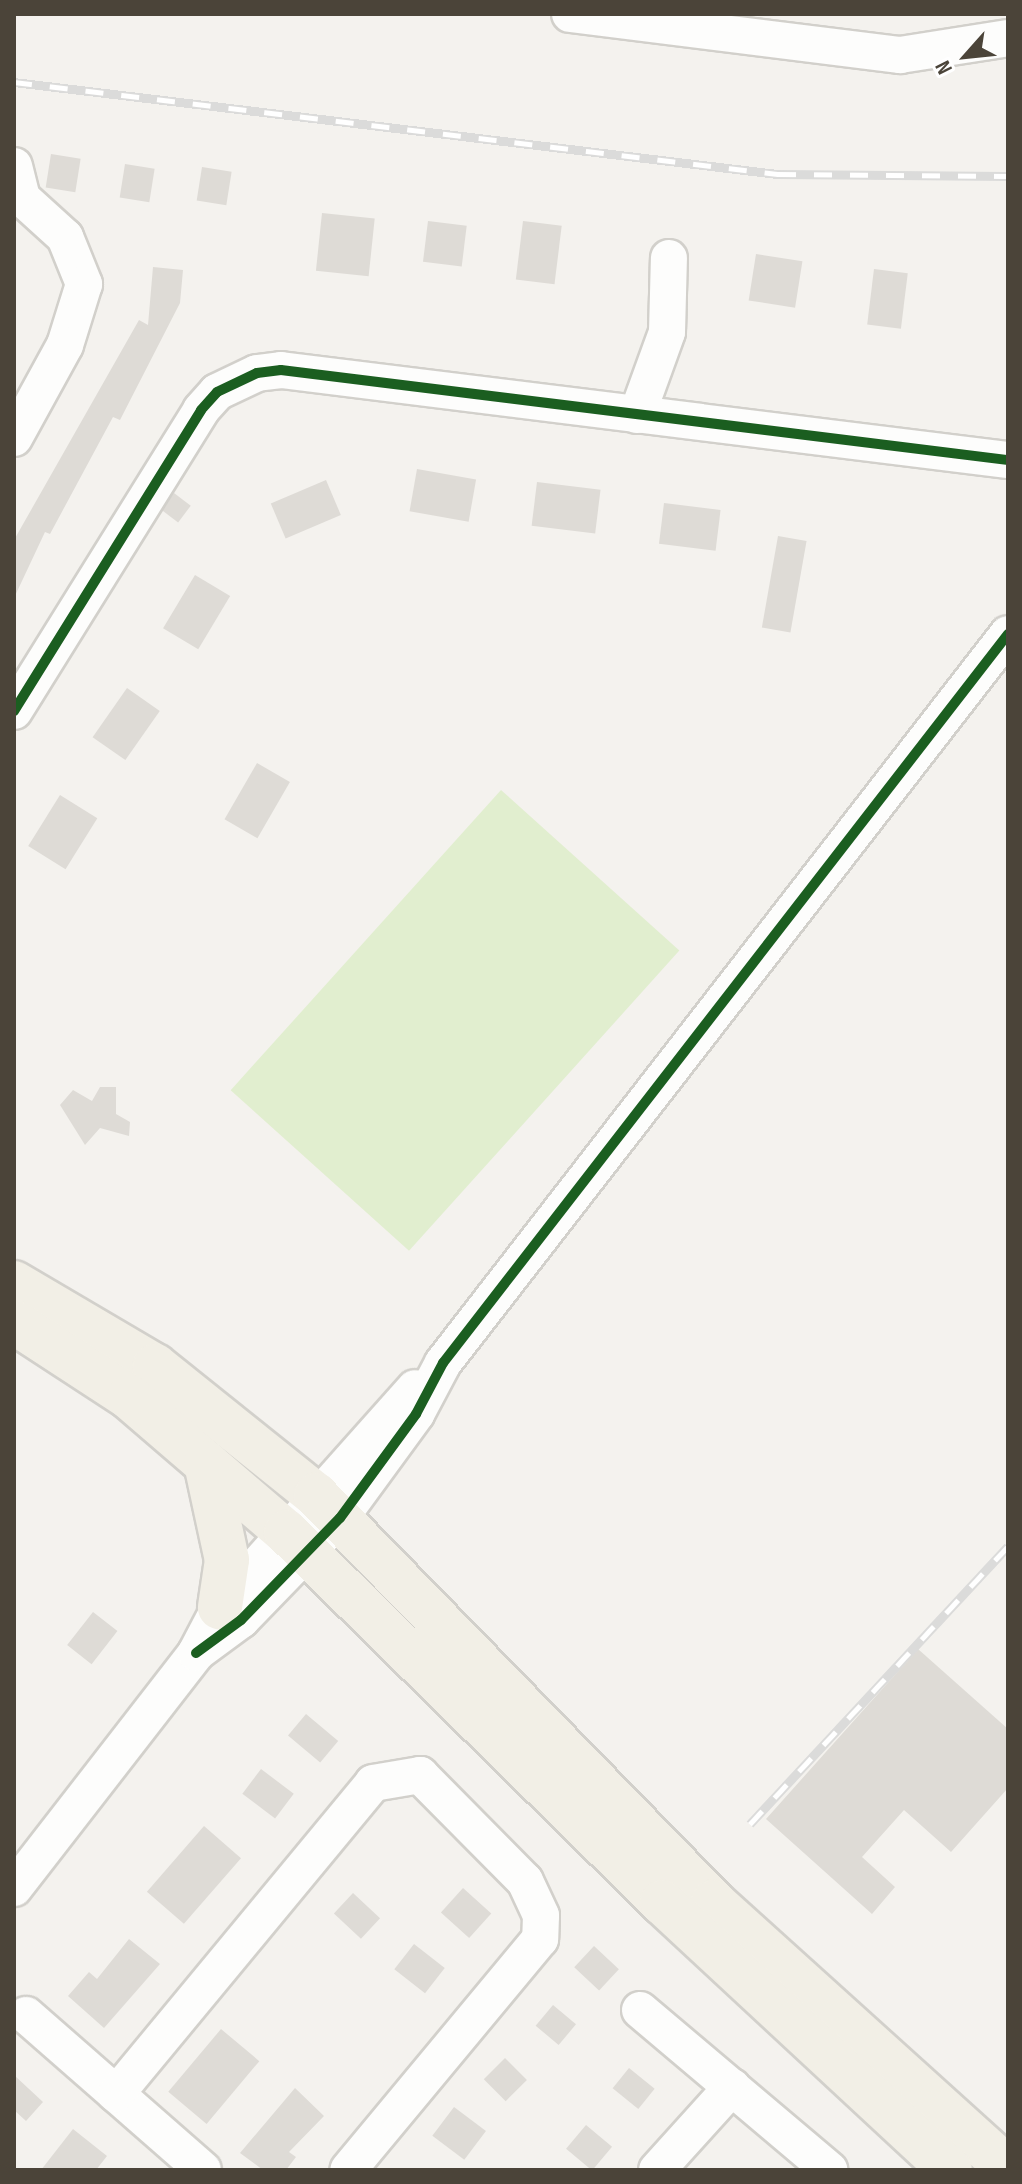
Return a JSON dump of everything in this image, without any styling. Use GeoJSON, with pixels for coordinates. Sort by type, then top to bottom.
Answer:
{"type":"FeatureCollection","features":[{"type":"Feature","properties":{"kind":"main road"},"geometry":{"type":"LineString","coordinates":[[14,1283],[155,1366],[328,1506],[713,1902],[1008,2169]]}},
{"type":"Feature","properties":{"kind":"main road"},"geometry":{"type":"LineString","coordinates":[[14,1322],[129,1397],[297,1543],[662,1902],[950,2170]]}},
{"type":"Feature","properties":{"kind":"main road"},"geometry":{"type":"LineString","coordinates":[[206,1463],[227,1560],[220,1607]]}},
{"type":"Feature","properties":{"kind":"street"},"geometry":{"type":"LineString","coordinates":[[589,15],[900,55],[1008,38]]}},
{"type":"Feature","properties":{"kind":"street"},"geometry":{"type":"LineString","coordinates":[[14,166],[22,198],[65,237],[84,284],[65,345],[14,438]]}},
{"type":"Feature","properties":{"kind":"street"},"geometry":{"type":"LineString","coordinates":[[637,415],[667,332],[669,258]]}},
{"type":"Feature","properties":{"kind":"street"},"geometry":{"type":"LineString","coordinates":[[14,711],[201,410],[236,380],[281,370],[1008,460]]}},
{"type":"Feature","properties":{"kind":"street"},"geometry":{"type":"LineString","coordinates":[[196,1653],[225,1635],[443,1363],[1008,634]]}},
{"type":"Feature","properties":{"kind":"street"},"geometry":{"type":"LineString","coordinates":[[14,1888],[196,1653],[220,1607],[297,1543]]}},
{"type":"Feature","properties":{"kind":"street"},"geometry":{"type":"LineString","coordinates":[[116,2094],[373,1783],[420,1775],[525,1881],[541,1916],[540,1939],[348,2170]]}},
{"type":"Feature","properties":{"kind":"street"},"geometry":{"type":"LineString","coordinates":[[640,2010],[829,2170]]}},
{"type":"Feature","properties":{"kind":"street"},"geometry":{"type":"LineString","coordinates":[[26,2015],[116,2094],[184,2164]]}},
{"type":"Feature","properties":{"kind":"street"},"geometry":{"type":"LineString","coordinates":[[657,2170],[732,2087]]}},
{"type":"Feature","properties":{"kind":"green space"},"geometry":{"type":"Polygon","coordinates":[[[501,790],[679,951],[409,1251],[231,1090],[501,790]]]}},
{"type":"Feature","properties":{"kind":"building"},"geometry":{"type":"Polygon","coordinates":[[[51,154],[81,159],[75,192],[46,188],[51,154]]]}},
{"type":"Feature","properties":{"kind":"building"},"geometry":{"type":"Polygon","coordinates":[[[125,164],[155,169],[149,202],[120,198],[125,164]]]}},
{"type":"Feature","properties":{"kind":"building"},"geometry":{"type":"Polygon","coordinates":[[[202,167],[232,172],[226,205],[197,201],[202,167]]]}},
{"type":"Feature","properties":{"kind":"building"},"geometry":{"type":"Polygon","coordinates":[[[322,213],[375,219],[369,276],[316,271],[322,213]]]}},
{"type":"Feature","properties":{"kind":"building"},"geometry":{"type":"Polygon","coordinates":[[[428,221],[467,226],[462,266],[423,262],[428,221]]]}},
{"type":"Feature","properties":{"kind":"building"},"geometry":{"type":"Polygon","coordinates":[[[523,221],[562,226],[555,284],[516,280],[523,221]]]}},
{"type":"Feature","properties":{"kind":"building"},"geometry":{"type":"Polygon","coordinates":[[[756,254],[802,261],[795,308],[749,300],[756,254]]]}},
{"type":"Feature","properties":{"kind":"building"},"geometry":{"type":"Polygon","coordinates":[[[153,267],[183,270],[180,303],[120,420],[113,417],[50,534],[45,532],[14,598],[14,540],[139,320],[148,325],[153,267]]]}},
{"type":"Feature","properties":{"kind":"building"},"geometry":{"type":"Polygon","coordinates":[[[874,269],[908,273],[901,329],[867,325],[874,269]]]}},
{"type":"Feature","properties":{"kind":"building"},"geometry":{"type":"Polygon","coordinates":[[[417,469],[476,479],[469,522],[410,511],[417,469]]]}},
{"type":"Feature","properties":{"kind":"building"},"geometry":{"type":"Polygon","coordinates":[[[326,480],[341,515],[286,538],[271,503],[326,480]]]}},
{"type":"Feature","properties":{"kind":"building"},"geometry":{"type":"Polygon","coordinates":[[[537,482],[601,490],[595,533],[532,526],[537,482]]]}},
{"type":"Feature","properties":{"kind":"building"},"geometry":{"type":"Polygon","coordinates":[[[174,493],[191,506],[178,522],[161,510],[174,493]]]}},
{"type":"Feature","properties":{"kind":"building"},"geometry":{"type":"Polygon","coordinates":[[[664,503],[721,510],[716,551],[659,544],[664,503]]]}},
{"type":"Feature","properties":{"kind":"building"},"geometry":{"type":"Polygon","coordinates":[[[778,536],[807,541],[790,633],[762,628],[778,536]]]}},
{"type":"Feature","properties":{"kind":"building"},"geometry":{"type":"Polygon","coordinates":[[[195,575],[230,596],[198,649],[163,628],[195,575]]]}},
{"type":"Feature","properties":{"kind":"building"},"geometry":{"type":"Polygon","coordinates":[[[127,688],[160,711],[125,760],[93,737],[127,688]]]}},
{"type":"Feature","properties":{"kind":"building"},"geometry":{"type":"Polygon","coordinates":[[[257,763],[290,782],[257,838],[224,819],[257,763]]]}},
{"type":"Feature","properties":{"kind":"building"},"geometry":{"type":"Polygon","coordinates":[[[60,795],[97,818],[66,869],[28,846],[60,795]]]}},
{"type":"Feature","properties":{"kind":"building"},"geometry":{"type":"Polygon","coordinates":[[[100,1087],[116,1087],[116,1114],[130,1122],[129,1136],[100,1128],[85,1145],[60,1105],[73,1090],[92,1101],[100,1087]]]}},
{"type":"Feature","properties":{"kind":"building"},"geometry":{"type":"Polygon","coordinates":[[[93,1612],[117,1631],[92,1664],[67,1645],[93,1612]]]}},
{"type":"Feature","properties":{"kind":"building"},"geometry":{"type":"Polygon","coordinates":[[[918,1649],[1008,1729],[1008,1788],[951,1852],[904,1810],[862,1857],[895,1887],[872,1914],[766,1819],[918,1649]]]}},
{"type":"Feature","properties":{"kind":"building"},"geometry":{"type":"Polygon","coordinates":[[[306,1714],[338,1741],[320,1762],[288,1735],[306,1714]]]}},
{"type":"Feature","properties":{"kind":"building"},"geometry":{"type":"Polygon","coordinates":[[[261,1769],[294,1794],[275,1818],[242,1794],[261,1769]]]}},
{"type":"Feature","properties":{"kind":"building"},"geometry":{"type":"Polygon","coordinates":[[[204,1826],[241,1858],[184,1924],[147,1892],[204,1826]]]}},
{"type":"Feature","properties":{"kind":"building"},"geometry":{"type":"Polygon","coordinates":[[[463,1888],[491,1913],[469,1938],[441,1913],[463,1888]]]}},
{"type":"Feature","properties":{"kind":"building"},"geometry":{"type":"Polygon","coordinates":[[[353,1893],[380,1918],[361,1939],[334,1913],[353,1893]]]}},
{"type":"Feature","properties":{"kind":"building"},"geometry":{"type":"Polygon","coordinates":[[[129,1939],[160,1964],[104,2028],[68,1996],[89,1972],[97,1979],[129,1939]]]}},
{"type":"Feature","properties":{"kind":"building"},"geometry":{"type":"Polygon","coordinates":[[[414,1944],[445,1968],[425,1993],[394,1969],[414,1944]]]}},
{"type":"Feature","properties":{"kind":"building"},"geometry":{"type":"Polygon","coordinates":[[[594,1946],[619,1969],[599,1990],[574,1967],[594,1946]]]}},
{"type":"Feature","properties":{"kind":"building"},"geometry":{"type":"Polygon","coordinates":[[[553,2005],[576,2024],[559,2045],[536,2026],[553,2005]]]}},
{"type":"Feature","properties":{"kind":"building"},"geometry":{"type":"Polygon","coordinates":[[[221,2029],[259,2061],[207,2124],[168,2092],[221,2029]]]}},
{"type":"Feature","properties":{"kind":"building"},"geometry":{"type":"Polygon","coordinates":[[[505,2058],[527,2080],[506,2101],[484,2079],[505,2058]]]}},
{"type":"Feature","properties":{"kind":"building"},"geometry":{"type":"Polygon","coordinates":[[[629,2068],[655,2089],[638,2109],[613,2088],[629,2068]]]}},
{"type":"Feature","properties":{"kind":"building"},"geometry":{"type":"Polygon","coordinates":[[[14,2075],[43,2102],[26,2121],[14,2110],[14,2075]]]}},
{"type":"Feature","properties":{"kind":"building"},"geometry":{"type":"Polygon","coordinates":[[[295,2088],[324,2116],[289,2152],[296,2157],[286,2170],[263,2170],[240,2153],[295,2088]]]}},
{"type":"Feature","properties":{"kind":"building"},"geometry":{"type":"Polygon","coordinates":[[[454,2107],[486,2131],[464,2160],[432,2136],[454,2107]]]}},
{"type":"Feature","properties":{"kind":"building"},"geometry":{"type":"Polygon","coordinates":[[[586,2125],[612,2147],[593,2170],[566,2149],[586,2125]]]}},
{"type":"Feature","properties":{"kind":"building"},"geometry":{"type":"Polygon","coordinates":[[[73,2129],[107,2156],[96,2170],[41,2170],[73,2129]]]}},
{"type":"Feature","properties":{"kind":"railway"},"geometry":{"type":"LineString","coordinates":[[14,82],[778,174],[1008,176]]}},
{"type":"Feature","properties":{"kind":"railway"},"geometry":{"type":"LineString","coordinates":[[750,1824],[1008,1546]]}},
{"type":"Feature","properties":{"kind":"cycle path"},"geometry":{"type":"LineString","coordinates":[[14,711],[201,410],[217,392],[257,373],[281,370],[1008,460]]}},
{"type":"Feature","properties":{"kind":"cycle path"},"geometry":{"type":"LineString","coordinates":[[196,1653],[241,1620],[340,1518],[416,1414],[443,1363],[1008,634]]}}]}
